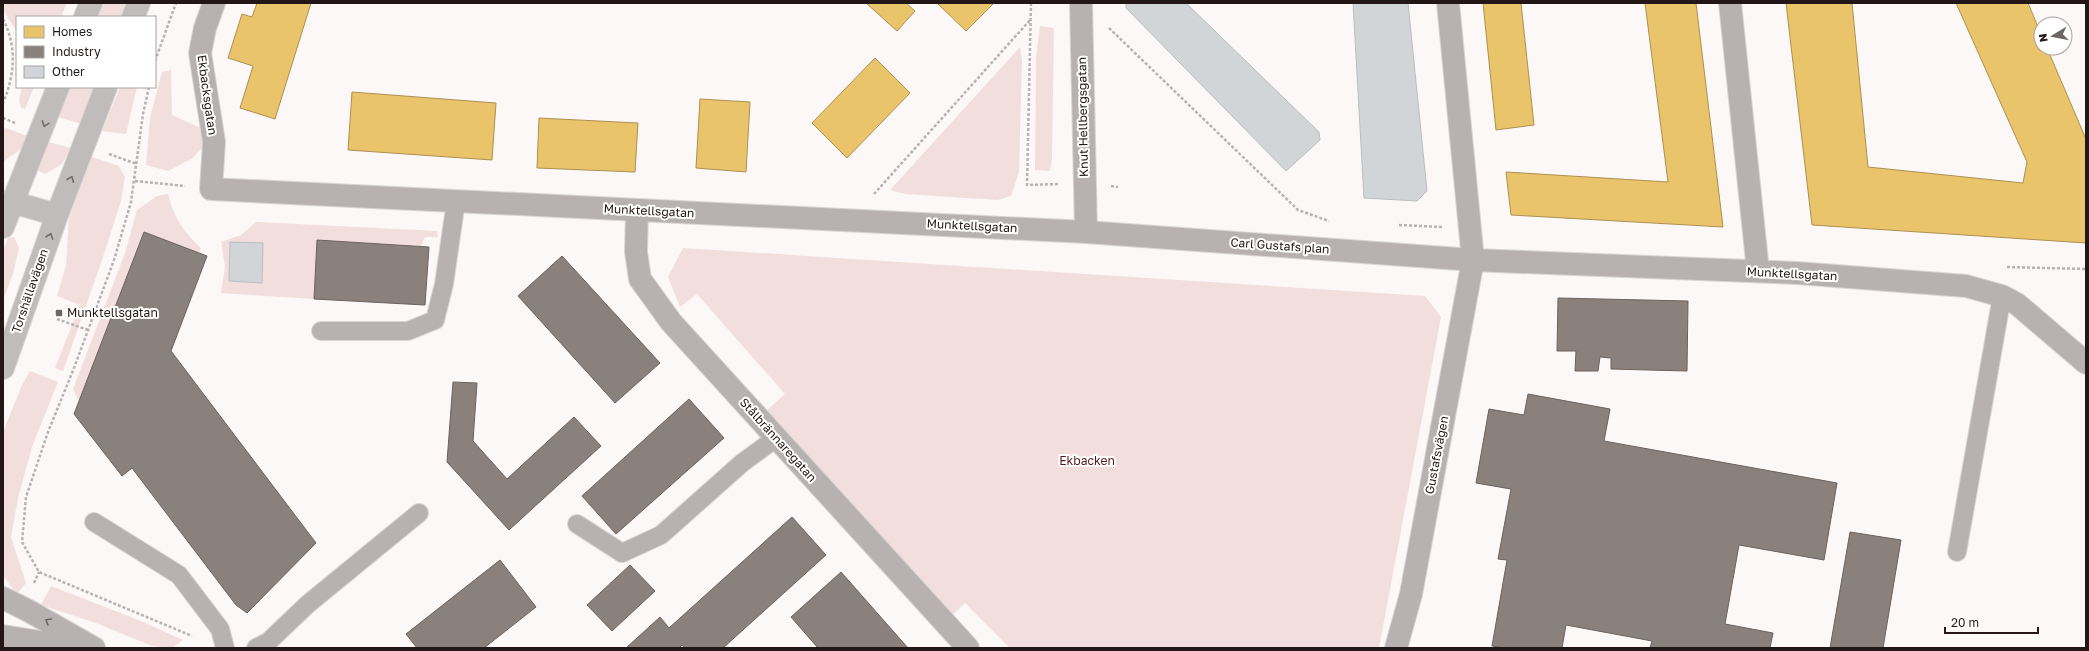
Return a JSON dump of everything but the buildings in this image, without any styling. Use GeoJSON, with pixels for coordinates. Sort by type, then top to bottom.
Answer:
{"type":"FeatureCollection","features":[{"type":"Feature","properties":{"kind":"main road"},"geometry":{"type":"LineString","coordinates":[[85,16],[91,3]]}},
{"type":"Feature","properties":{"kind":"main road"},"geometry":{"type":"LineString","coordinates":[[133,16],[139,3]]}},
{"type":"Feature","properties":{"kind":"main road"},"geometry":{"type":"LineString","coordinates":[[3,227],[6,201],[58,88]]}},
{"type":"Feature","properties":{"kind":"main road","name":"Torshällavägen"},"geometry":{"type":"LineString","coordinates":[[3,368],[57,215],[106,88]]}},
{"type":"Feature","properties":{"kind":"main road"},"geometry":{"type":"LineString","coordinates":[[6,201],[57,215]]}},
{"type":"Feature","properties":{"kind":"street","name":"Ekbacksgatan"},"geometry":{"type":"LineString","coordinates":[[211,189],[214,142],[200,54],[204,28],[214,3]]}},
{"type":"Feature","properties":{"kind":"street","name":"Gustafsvägen"},"geometry":{"type":"LineString","coordinates":[[1396,648],[1411,594],[1474,260],[1448,3]]}},
{"type":"Feature","properties":{"kind":"street"},"geometry":{"type":"LineString","coordinates":[[1730,3],[1758,272]]}},
{"type":"Feature","properties":{"kind":"street","name":"Knut Hellbergsgatan"},"geometry":{"type":"LineString","coordinates":[[1081,6],[1086,232]]}},
{"type":"Feature","properties":{"kind":"street","name":"Munktellsgatan"},"geometry":{"type":"LineString","coordinates":[[211,189],[1086,232]]}},
{"type":"Feature","properties":{"kind":"street","name":"Stålbrännaregatan"},"geometry":{"type":"LineString","coordinates":[[637,210],[636,252],[640,280],[671,322],[968,648]]}},
{"type":"Feature","properties":{"kind":"street","name":"Carl Gustafs plan"},"geometry":{"type":"LineString","coordinates":[[1086,232],[1474,260]]}},
{"type":"Feature","properties":{"kind":"street","name":"Munktellsgatan"},"geometry":{"type":"LineString","coordinates":[[1474,260],[1758,272],[1966,286],[2002,296],[2017,304],[2086,363]]}},
{"type":"Feature","properties":{"kind":"street"},"geometry":{"type":"LineString","coordinates":[[3,598],[94,648]]}},
{"type":"Feature","properties":{"kind":"street"},"geometry":{"type":"LineString","coordinates":[[3,636],[78,648]]}},
{"type":"Feature","properties":{"kind":"lane"},"geometry":{"type":"LineString","coordinates":[[321,331],[408,331],[435,320],[444,284],[456,201]]}},
{"type":"Feature","properties":{"kind":"lane"},"geometry":{"type":"LineString","coordinates":[[1957,552],[2002,296]]}},
{"type":"Feature","properties":{"kind":"lane"},"geometry":{"type":"LineString","coordinates":[[577,524],[622,553],[661,535],[742,463],[776,438]]}},
{"type":"Feature","properties":{"kind":"lane"},"geometry":{"type":"LineString","coordinates":[[256,648],[268,642],[308,604],[419,513]]}},
{"type":"Feature","properties":{"kind":"lane"},"geometry":{"type":"LineString","coordinates":[[94,522],[179,575],[220,629],[225,648]]}},
{"type":"Feature","properties":{"kind":"path"},"geometry":{"type":"LineString","coordinates":[[156,58],[176,3]]}},
{"type":"Feature","properties":{"kind":"path"},"geometry":{"type":"LineString","coordinates":[[1027,185],[1032,19],[1031,3]]}},
{"type":"Feature","properties":{"kind":"path"},"geometry":{"type":"LineString","coordinates":[[1081,6],[1112,30],[1298,210],[1331,222]]}},
{"type":"Feature","properties":{"kind":"path"},"geometry":{"type":"LineString","coordinates":[[3,19],[9,33],[13,62],[8,90],[3,103]]}},
{"type":"Feature","properties":{"kind":"path"},"geometry":{"type":"LineString","coordinates":[[851,220],[1032,19]]}},
{"type":"Feature","properties":{"kind":"path"},"geometry":{"type":"LineString","coordinates":[[149,88],[142,114],[136,181],[131,202],[114,260],[48,432],[26,497],[22,542],[39,572],[193,637]]}},
{"type":"Feature","properties":{"kind":"path"},"geometry":{"type":"LineString","coordinates":[[136,181],[211,189]]}},
{"type":"Feature","properties":{"kind":"path"},"geometry":{"type":"LineString","coordinates":[[1393,225],[1446,227]]}},
{"type":"Feature","properties":{"kind":"path"},"geometry":{"type":"LineString","coordinates":[[2001,267],[2086,269]]}},
{"type":"Feature","properties":{"kind":"path"},"geometry":{"type":"LineString","coordinates":[[57,319],[88,330]]}},
{"type":"Feature","properties":{"kind":"green space"},"geometry":{"type":"Polygon","coordinates":[[[3,3],[67,3],[61,16],[16,16],[16,30],[3,10],[3,3]]]}},
{"type":"Feature","properties":{"kind":"green space"},"geometry":{"type":"Polygon","coordinates":[[[102,3],[132,3],[127,16],[97,16],[102,3]]]}},
{"type":"Feature","properties":{"kind":"green space"},"geometry":{"type":"Polygon","coordinates":[[[1040,26],[1054,28],[1052,159],[1050,171],[1035,170],[1036,57],[1040,26]]]}},
{"type":"Feature","properties":{"kind":"green space"},"geometry":{"type":"Polygon","coordinates":[[[1020,47],[1022,60],[1019,172],[1011,196],[998,200],[905,194],[890,190],[1020,47]]]}},
{"type":"Feature","properties":{"kind":"green space"},"geometry":{"type":"Polygon","coordinates":[[[171,70],[172,115],[203,129],[206,143],[193,158],[168,171],[146,165],[150,118],[162,72],[171,70]]]}},
{"type":"Feature","properties":{"kind":"green space"},"geometry":{"type":"Polygon","coordinates":[[[22,88],[34,88],[25,109],[21,108],[19,100],[22,88]]]}},
{"type":"Feature","properties":{"kind":"green space"},"geometry":{"type":"Polygon","coordinates":[[[69,88],[100,88],[85,125],[58,117],[69,88]]]}},
{"type":"Feature","properties":{"kind":"green space"},"geometry":{"type":"Polygon","coordinates":[[[120,88],[137,88],[126,134],[102,131],[120,88]]]}},
{"type":"Feature","properties":{"kind":"green space"},"geometry":{"type":"Polygon","coordinates":[[[6,128],[27,136],[21,149],[3,162],[3,129],[6,128]]]}},
{"type":"Feature","properties":{"kind":"green space"},"geometry":{"type":"Polygon","coordinates":[[[48,142],[71,148],[62,164],[45,174],[37,170],[48,142]]]}},
{"type":"Feature","properties":{"kind":"green space"},"geometry":{"type":"Polygon","coordinates":[[[92,157],[119,166],[125,177],[121,201],[63,371],[55,368],[80,305],[57,296],[66,265],[69,217],[92,157]]]}},
{"type":"Feature","properties":{"kind":"green space"},"geometry":{"type":"Polygon","coordinates":[[[168,194],[173,210],[180,224],[201,248],[199,253],[144,232],[79,401],[73,389],[125,253],[137,210],[157,196],[168,194]]]}},
{"type":"Feature","properties":{"kind":"green space"},"geometry":{"type":"Polygon","coordinates":[[[256,222],[437,231],[438,237],[425,237],[421,246],[318,240],[314,299],[221,293],[225,266],[221,242],[241,235],[256,222]]]}},
{"type":"Feature","properties":{"kind":"green space"},"geometry":{"type":"Polygon","coordinates":[[[14,237],[19,248],[13,274],[3,300],[3,250],[8,238],[14,237]]]}},
{"type":"Feature","properties":{"kind":"green space","name":"Ekbacken"},"geometry":{"type":"Polygon","coordinates":[[[683,248],[1425,296],[1441,317],[1379,648],[1010,648],[965,603],[953,615],[767,410],[785,394],[697,294],[680,307],[668,277],[683,248]]]}},
{"type":"Feature","properties":{"kind":"green space"},"geometry":{"type":"Polygon","coordinates":[[[30,371],[58,382],[32,447],[18,498],[11,537],[26,583],[17,594],[3,576],[3,432],[22,385],[30,371]]]}},
{"type":"Feature","properties":{"kind":"green space"},"geometry":{"type":"Polygon","coordinates":[[[51,586],[141,621],[183,640],[172,648],[152,646],[96,623],[41,605],[51,586]]]}},
{"type":"Feature","properties":{"kind":"place","name":"Munktellsgatan"},"geometry":{"type":"Point","coordinates":[59,313]}}]}
